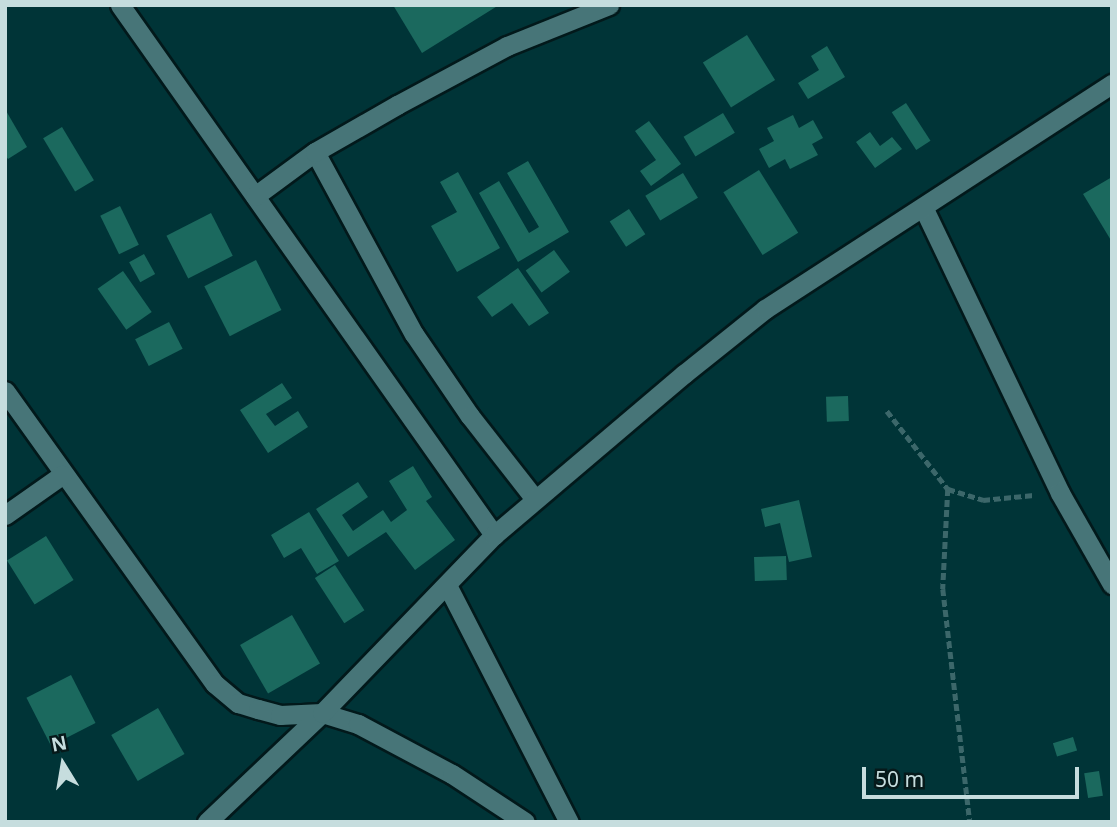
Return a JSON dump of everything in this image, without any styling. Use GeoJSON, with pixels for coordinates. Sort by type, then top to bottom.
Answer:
{"type":"FeatureCollection","features":[{"type":"Feature","properties":{"kind":"street"},"geometry":{"type":"LineString","coordinates":[[120,5],[494,535]]}},
{"type":"Feature","properties":{"kind":"street"},"geometry":{"type":"LineString","coordinates":[[256,196],[315,152],[570,11],[609,5]]}},
{"type":"Feature","properties":{"kind":"street"},"geometry":{"type":"LineString","coordinates":[[207,822],[322,713],[494,535],[534,498],[765,309],[924,209],[1112,84]]}},
{"type":"Feature","properties":{"kind":"street"},"geometry":{"type":"LineString","coordinates":[[315,152],[414,334],[477,425],[534,498]]}},
{"type":"Feature","properties":{"kind":"street"},"geometry":{"type":"LineString","coordinates":[[924,209],[1060,493],[1112,584]]}},
{"type":"Feature","properties":{"kind":"street"},"geometry":{"type":"LineString","coordinates":[[5,391],[62,475],[215,684],[238,703],[258,709],[280,715],[322,713],[358,724],[442,769],[525,822]]}},
{"type":"Feature","properties":{"kind":"street"},"geometry":{"type":"LineString","coordinates":[[5,515],[62,475]]}},
{"type":"Feature","properties":{"kind":"street"},"geometry":{"type":"LineString","coordinates":[[447,585],[569,822]]}},
{"type":"Feature","properties":{"kind":"path"},"geometry":{"type":"LineString","coordinates":[[887,411],[948,489],[983,500],[1060,493]]}},
{"type":"Feature","properties":{"kind":"path"},"geometry":{"type":"LineString","coordinates":[[948,489],[943,589],[970,822]]}},
{"type":"Feature","properties":{"kind":"building"},"geometry":{"type":"Polygon","coordinates":[[[393,5],[499,5],[422,53],[393,5]]]}},
{"type":"Feature","properties":{"kind":"building"},"geometry":{"type":"Polygon","coordinates":[[[747,35],[775,80],[731,108],[703,63],[747,35]]]}},
{"type":"Feature","properties":{"kind":"building"},"geometry":{"type":"Polygon","coordinates":[[[827,46],[845,77],[808,99],[798,83],[819,70],[811,56],[827,46]]]}},
{"type":"Feature","properties":{"kind":"building"},"geometry":{"type":"Polygon","coordinates":[[[906,103],[931,141],[916,150],[892,112],[906,103]]]}},
{"type":"Feature","properties":{"kind":"building"},"geometry":{"type":"Polygon","coordinates":[[[5,109],[27,147],[8,159],[5,155],[5,109]]]}},
{"type":"Feature","properties":{"kind":"building"},"geometry":{"type":"Polygon","coordinates":[[[723,113],[735,133],[695,156],[684,137],[723,113]]]}},
{"type":"Feature","properties":{"kind":"building"},"geometry":{"type":"Polygon","coordinates":[[[793,115],[799,128],[813,120],[823,138],[812,144],[818,155],[790,169],[785,159],[769,168],[759,149],[774,141],[767,128],[793,115]]]}},
{"type":"Feature","properties":{"kind":"building"},"geometry":{"type":"Polygon","coordinates":[[[649,121],[681,164],[651,186],[640,171],[656,160],[635,131],[649,121]]]}},
{"type":"Feature","properties":{"kind":"building"},"geometry":{"type":"Polygon","coordinates":[[[62,127],[94,180],[75,191],[43,138],[62,127]]]}},
{"type":"Feature","properties":{"kind":"building"},"geometry":{"type":"Polygon","coordinates":[[[870,132],[880,146],[892,137],[902,149],[875,168],[856,142],[870,132]]]}},
{"type":"Feature","properties":{"kind":"building"},"geometry":{"type":"Polygon","coordinates":[[[528,161],[569,232],[518,262],[479,193],[499,181],[529,233],[539,227],[507,173],[528,161]]]}},
{"type":"Feature","properties":{"kind":"building"},"geometry":{"type":"Polygon","coordinates":[[[759,170],[798,233],[763,255],[723,192],[759,170]]]}},
{"type":"Feature","properties":{"kind":"building"},"geometry":{"type":"Polygon","coordinates":[[[458,172],[500,248],[457,272],[431,226],[457,212],[440,182],[458,172]]]}},
{"type":"Feature","properties":{"kind":"building"},"geometry":{"type":"Polygon","coordinates":[[[683,173],[698,198],[660,221],[645,196],[683,173]]]}},
{"type":"Feature","properties":{"kind":"building"},"geometry":{"type":"Polygon","coordinates":[[[1112,177],[1112,242],[1083,194],[1112,177]]]}},
{"type":"Feature","properties":{"kind":"building"},"geometry":{"type":"Polygon","coordinates":[[[120,206],[139,245],[119,254],[100,216],[120,206]]]}},
{"type":"Feature","properties":{"kind":"building"},"geometry":{"type":"Polygon","coordinates":[[[629,209],[645,234],[626,247],[610,222],[629,209]]]}},
{"type":"Feature","properties":{"kind":"building"},"geometry":{"type":"Polygon","coordinates":[[[211,213],[233,256],[188,278],[166,236],[211,213]]]}},
{"type":"Feature","properties":{"kind":"building"},"geometry":{"type":"Polygon","coordinates":[[[554,250],[570,272],[542,292],[526,271],[554,250]]]}},
{"type":"Feature","properties":{"kind":"building"},"geometry":{"type":"Polygon","coordinates":[[[144,254],[155,274],[140,282],[129,262],[144,254]]]}},
{"type":"Feature","properties":{"kind":"building"},"geometry":{"type":"Polygon","coordinates":[[[256,260],[281,310],[230,336],[204,286],[256,260]]]}},
{"type":"Feature","properties":{"kind":"building"},"geometry":{"type":"Polygon","coordinates":[[[518,268],[549,313],[529,326],[512,303],[492,317],[477,297],[518,268]]]}},
{"type":"Feature","properties":{"kind":"building"},"geometry":{"type":"Polygon","coordinates":[[[123,271],[152,312],[126,330],[98,289],[123,271]]]}},
{"type":"Feature","properties":{"kind":"building"},"geometry":{"type":"Polygon","coordinates":[[[169,322],[183,349],[149,366],[135,339],[169,322]]]}},
{"type":"Feature","properties":{"kind":"building"},"geometry":{"type":"Polygon","coordinates":[[[282,383],[292,398],[266,414],[275,426],[298,411],[308,427],[268,453],[240,410],[282,383]]]}},
{"type":"Feature","properties":{"kind":"building"},"geometry":{"type":"Polygon","coordinates":[[[848,396],[849,421],[827,422],[826,397],[848,396]]]}},
{"type":"Feature","properties":{"kind":"building"},"geometry":{"type":"Polygon","coordinates":[[[413,466],[432,497],[426,501],[455,540],[415,570],[386,532],[348,557],[316,509],[358,482],[368,497],[342,515],[353,531],[383,510],[391,522],[407,510],[389,481],[413,466]]]}},
{"type":"Feature","properties":{"kind":"building"},"geometry":{"type":"Polygon","coordinates":[[[799,500],[812,557],[789,562],[780,523],[765,527],[761,509],[799,500]]]}},
{"type":"Feature","properties":{"kind":"building"},"geometry":{"type":"Polygon","coordinates":[[[309,512],[339,561],[317,574],[301,548],[284,558],[271,535],[309,512]]]}},
{"type":"Feature","properties":{"kind":"building"},"geometry":{"type":"Polygon","coordinates":[[[46,536],[74,580],[35,604],[7,560],[46,536]]]}},
{"type":"Feature","properties":{"kind":"building"},"geometry":{"type":"Polygon","coordinates":[[[786,556],[787,580],[755,581],[754,557],[786,556]]]}},
{"type":"Feature","properties":{"kind":"building"},"geometry":{"type":"Polygon","coordinates":[[[335,565],[364,610],[344,623],[315,578],[335,565]]]}},
{"type":"Feature","properties":{"kind":"building"},"geometry":{"type":"Polygon","coordinates":[[[292,615],[320,663],[268,693],[240,645],[292,615]]]}},
{"type":"Feature","properties":{"kind":"building"},"geometry":{"type":"Polygon","coordinates":[[[71,675],[96,723],[51,746],[26,698],[71,675]]]}},
{"type":"Feature","properties":{"kind":"building"},"geometry":{"type":"Polygon","coordinates":[[[158,708],[184,754],[138,781],[111,735],[158,708]]]}},
{"type":"Feature","properties":{"kind":"building"},"geometry":{"type":"Polygon","coordinates":[[[1073,737],[1077,750],[1057,757],[1053,743],[1073,737]]]}},
{"type":"Feature","properties":{"kind":"building"},"geometry":{"type":"Polygon","coordinates":[[[1099,771],[1103,796],[1088,798],[1084,773],[1099,771]]]}}]}
